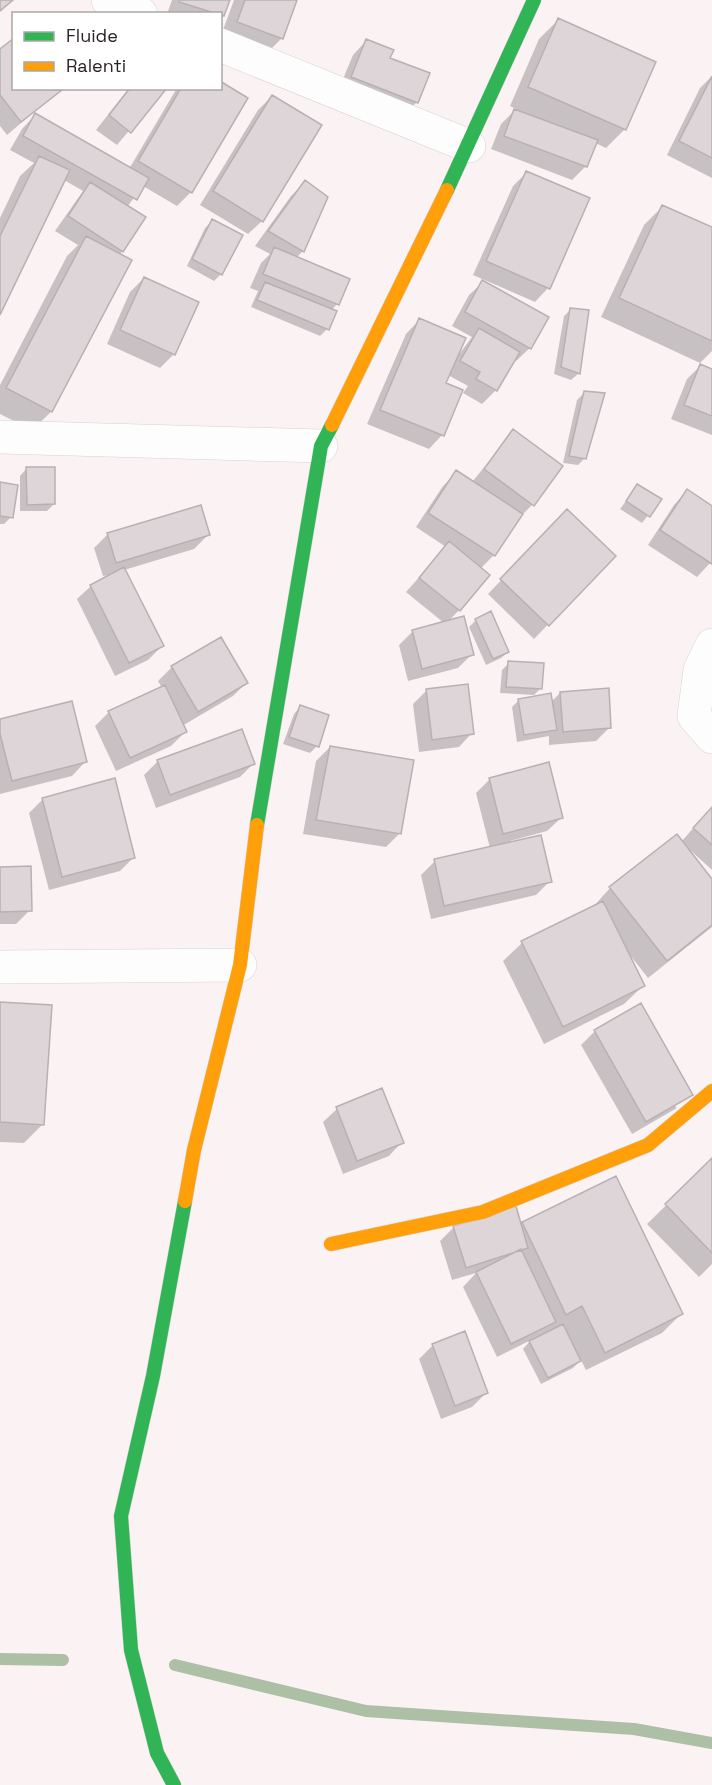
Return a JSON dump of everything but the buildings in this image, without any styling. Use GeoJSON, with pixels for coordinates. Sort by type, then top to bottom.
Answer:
{"type":"FeatureCollection","features":[{"type":"Feature","properties":{"kind":"street"},"geometry":{"type":"LineString","coordinates":[[108,0],[136,12]]}},
{"type":"Feature","properties":{"kind":"street"},"geometry":{"type":"LineString","coordinates":[[174,1785],[158,1754],[131,1650],[121,1516],[153,1376],[194,1150],[240,965],[253,849],[321,446],[469,146],[534,0]]}},
{"type":"Feature","properties":{"kind":"street"},"geometry":{"type":"LineString","coordinates":[[222,46],[469,146]]}},
{"type":"Feature","properties":{"kind":"street"},"geometry":{"type":"LineString","coordinates":[[0,437],[321,446]]}},
{"type":"Feature","properties":{"kind":"street"},"geometry":{"type":"LineString","coordinates":[[712,645],[700,670],[694,716],[712,737]]}},
{"type":"Feature","properties":{"kind":"street"},"geometry":{"type":"LineString","coordinates":[[0,967],[240,965]]}},
{"type":"Feature","properties":{"kind":"street"},"geometry":{"type":"LineString","coordinates":[[331,1244],[483,1212],[648,1145],[712,1091]]}},
{"type":"Feature","properties":{"kind":"waterway"},"geometry":{"type":"LineString","coordinates":[[0,1659],[63,1660]]}},
{"type":"Feature","properties":{"kind":"waterway"},"geometry":{"type":"LineString","coordinates":[[175,1665],[366,1711],[634,1729],[712,1743]]}},
{"type":"Feature","properties":{"kind":"traffic: fast"},"geometry":{"type":"LineString","coordinates":[[447,190],[534,0]]}},
{"type":"Feature","properties":{"kind":"traffic: fast"},"geometry":{"type":"LineString","coordinates":[[257,825],[321,446],[332,425]]}},
{"type":"Feature","properties":{"kind":"traffic: fast"},"geometry":{"type":"LineString","coordinates":[[174,1785],[157,1753],[131,1650],[121,1516],[153,1376],[185,1201]]}},
{"type":"Feature","properties":{"kind":"traffic: slow"},"geometry":{"type":"LineString","coordinates":[[332,425],[447,190]]}},
{"type":"Feature","properties":{"kind":"traffic: slow"},"geometry":{"type":"LineString","coordinates":[[185,1201],[194,1150],[240,965],[257,825]]}},
{"type":"Feature","properties":{"kind":"traffic: slow"},"geometry":{"type":"LineString","coordinates":[[331,1244],[483,1212],[648,1145],[712,1091]]}}]}
